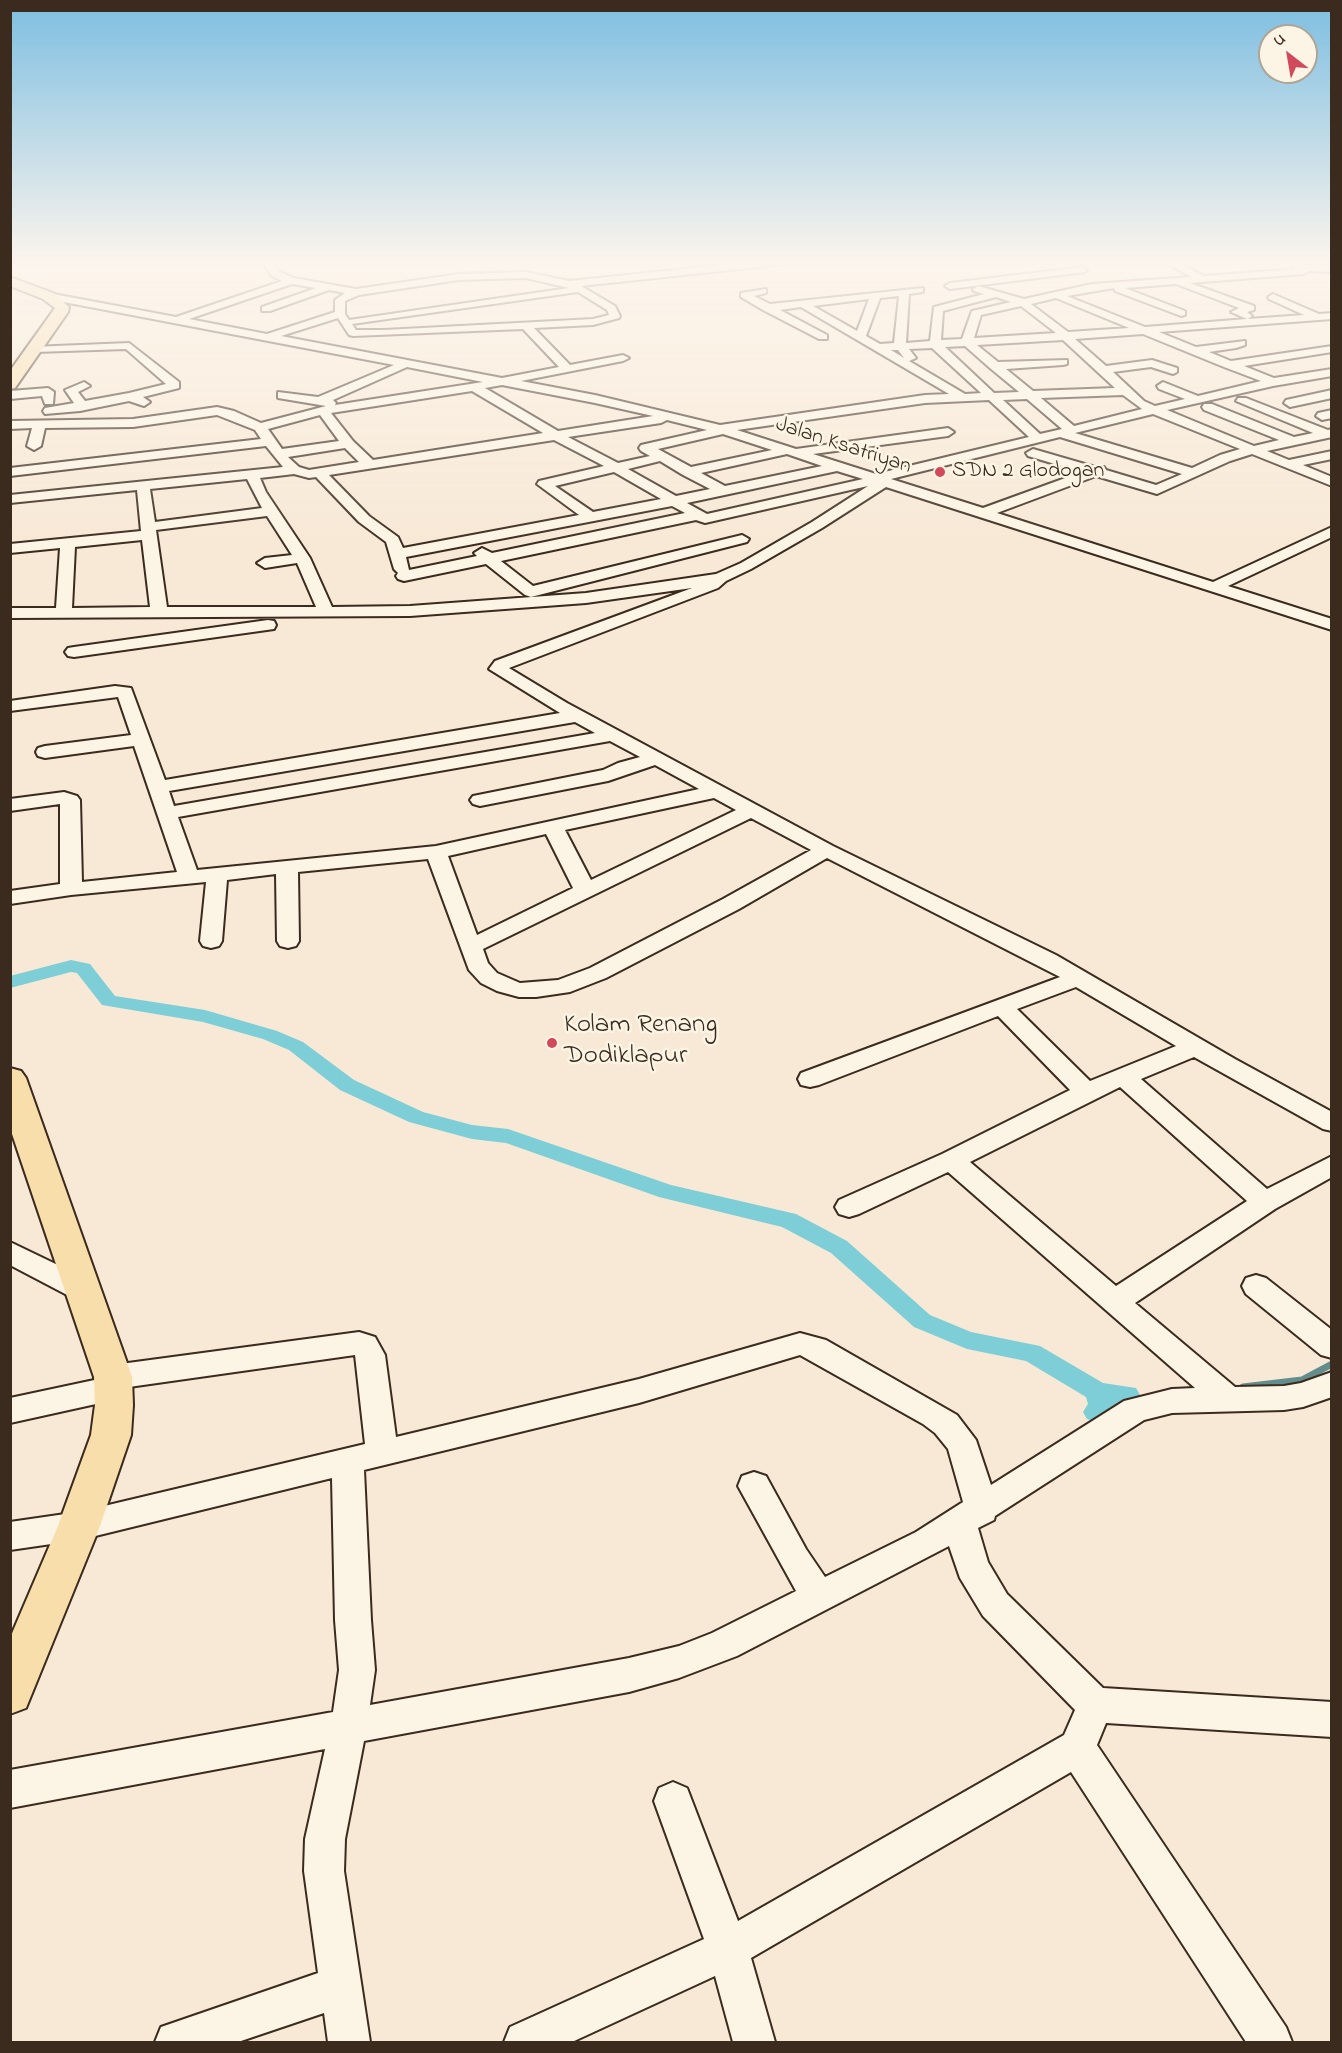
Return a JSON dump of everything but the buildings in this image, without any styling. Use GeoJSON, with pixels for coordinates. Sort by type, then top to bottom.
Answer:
{"type":"FeatureCollection","features":[{"type":"Feature","properties":{"kind":"main road"},"geometry":{"type":"LineString","coordinates":[[10,385],[29,357]]}},
{"type":"Feature","properties":{"kind":"main road"},"geometry":{"type":"LineString","coordinates":[[10,1078],[113,1383],[114,1416],[111,1435],[79,1526],[15,1671]]}},
{"type":"Feature","properties":{"kind":"street"},"geometry":{"type":"LineString","coordinates":[[10,414],[80,406],[130,397],[175,385],[142,357]]}},
{"type":"Feature","properties":{"kind":"street","name":"Jalan Ksatriyan"},"geometry":{"type":"LineString","coordinates":[[373,357],[595,399],[722,429],[1332,625]]}},
{"type":"Feature","properties":{"kind":"street"},"geometry":{"type":"LineString","coordinates":[[555,357],[566,368]]}},
{"type":"Feature","properties":{"kind":"street"},"geometry":{"type":"LineString","coordinates":[[891,357],[962,397]]}},
{"type":"Feature","properties":{"kind":"street"},"geometry":{"type":"LineString","coordinates":[[909,357],[921,373]]}},
{"type":"Feature","properties":{"kind":"street"},"geometry":{"type":"LineString","coordinates":[[949,357],[1037,438]]}},
{"type":"Feature","properties":{"kind":"street"},"geometry":{"type":"LineString","coordinates":[[984,357],[1046,407],[1065,428],[1136,457],[1194,472]]}},
{"type":"Feature","properties":{"kind":"street"},"geometry":{"type":"LineString","coordinates":[[1091,358],[1103,357]]}},
{"type":"Feature","properties":{"kind":"street"},"geometry":{"type":"LineString","coordinates":[[1207,357],[1273,382]]}},
{"type":"Feature","properties":{"kind":"street"},"geometry":{"type":"LineString","coordinates":[[1228,365],[1281,357]]}},
{"type":"Feature","properties":{"kind":"street"},"geometry":{"type":"LineString","coordinates":[[357,385],[415,390],[474,387],[623,358]]}},
{"type":"Feature","properties":{"kind":"street"},"geometry":{"type":"LineString","coordinates":[[1091,358],[1105,370],[1123,398]]}},
{"type":"Feature","properties":{"kind":"street"},"geometry":{"type":"LineString","coordinates":[[994,366],[1063,362]]}},
{"type":"Feature","properties":{"kind":"street"},"geometry":{"type":"LineString","coordinates":[[260,427],[322,406],[357,385],[407,363]]}},
{"type":"Feature","properties":{"kind":"street"},"geometry":{"type":"LineString","coordinates":[[1105,370],[1152,363],[1173,370]]}},
{"type":"Feature","properties":{"kind":"street"},"geometry":{"type":"LineString","coordinates":[[282,395],[322,406],[353,406],[415,390],[449,371]]}},
{"type":"Feature","properties":{"kind":"street"},"geometry":{"type":"LineString","coordinates":[[74,652],[357,612],[407,594],[489,559],[780,503],[879,480],[1147,407],[1198,400],[1273,382],[1332,372]]}},
{"type":"Feature","properties":{"kind":"street"},"geometry":{"type":"LineString","coordinates":[[80,406],[71,390],[84,386]]}},
{"type":"Feature","properties":{"kind":"street"},"geometry":{"type":"LineString","coordinates":[[1163,386],[1198,400]]}},
{"type":"Feature","properties":{"kind":"street"},"geometry":{"type":"LineString","coordinates":[[474,387],[556,436],[614,466],[766,554]]}},
{"type":"Feature","properties":{"kind":"street"},"geometry":{"type":"LineString","coordinates":[[1251,387],[1274,396],[1207,408],[1292,441]]}},
{"type":"Feature","properties":{"kind":"street"},"geometry":{"type":"LineString","coordinates":[[10,395],[48,392],[49,401]]}},
{"type":"Feature","properties":{"kind":"street"},"geometry":{"type":"LineString","coordinates":[[1328,416],[1286,401],[1332,394]]}},
{"type":"Feature","properties":{"kind":"street"},"geometry":{"type":"LineString","coordinates":[[723,491],[646,447],[722,429],[915,400],[1029,395],[1123,398],[1329,480]]}},
{"type":"Feature","properties":{"kind":"street"},"geometry":{"type":"LineString","coordinates":[[130,397],[187,415]]}},
{"type":"Feature","properties":{"kind":"street"},"geometry":{"type":"LineString","coordinates":[[1046,407],[1123,398]]}},
{"type":"Feature","properties":{"kind":"street"},"geometry":{"type":"LineString","coordinates":[[1065,428],[1123,398]]}},
{"type":"Feature","properties":{"kind":"street"},"geometry":{"type":"LineString","coordinates":[[1242,400],[1329,434]]}},
{"type":"Feature","properties":{"kind":"street"},"geometry":{"type":"LineString","coordinates":[[83,423],[151,405]]}},
{"type":"Feature","properties":{"kind":"street"},"geometry":{"type":"LineString","coordinates":[[322,406],[348,444],[370,465]]}},
{"type":"Feature","properties":{"kind":"street"},"geometry":{"type":"LineString","coordinates":[[10,425],[134,423],[222,412],[260,427],[278,454],[294,470]]}},
{"type":"Feature","properties":{"kind":"street"},"geometry":{"type":"LineString","coordinates":[[10,499],[294,470],[306,474],[320,473],[675,417]]}},
{"type":"Feature","properties":{"kind":"street"},"geometry":{"type":"LineString","coordinates":[[34,446],[39,425]]}},
{"type":"Feature","properties":{"kind":"street"},"geometry":{"type":"LineString","coordinates":[[688,472],[791,452],[948,432]]}},
{"type":"Feature","properties":{"kind":"street"},"geometry":{"type":"LineString","coordinates":[[1033,453],[1157,490],[1189,477],[1194,472],[1220,460],[1253,450],[1329,434]]}},
{"type":"Feature","properties":{"kind":"street"},"geometry":{"type":"LineString","coordinates":[[690,437],[736,462]]}},
{"type":"Feature","properties":{"kind":"street"},"geometry":{"type":"LineString","coordinates":[[894,440],[934,464]]}},
{"type":"Feature","properties":{"kind":"street"},"geometry":{"type":"LineString","coordinates":[[10,472],[269,442]]}},
{"type":"Feature","properties":{"kind":"street"},"geometry":{"type":"LineString","coordinates":[[278,454],[348,444]]}},
{"type":"Feature","properties":{"kind":"street"},"geometry":{"type":"LineString","coordinates":[[1289,464],[1332,455]]}},
{"type":"Feature","properties":{"kind":"street"},"geometry":{"type":"LineString","coordinates":[[591,517],[544,484],[614,466],[662,457]]}},
{"type":"Feature","properties":{"kind":"street"},"geometry":{"type":"LineString","coordinates":[[981,514],[1136,457]]}},
{"type":"Feature","properties":{"kind":"street"},"geometry":{"type":"LineString","coordinates":[[142,458],[147,485],[148,531],[159,612]]}},
{"type":"Feature","properties":{"kind":"street"},"geometry":{"type":"LineString","coordinates":[[397,554],[837,467]]}},
{"type":"Feature","properties":{"kind":"street"},"geometry":{"type":"LineString","coordinates":[[320,473],[364,519],[390,537],[396,547],[407,594]]}},
{"type":"Feature","properties":{"kind":"street"},"geometry":{"type":"LineString","coordinates":[[252,474],[259,492],[302,558],[326,612]]}},
{"type":"Feature","properties":{"kind":"street"},"geometry":{"type":"LineString","coordinates":[[618,484],[637,480]]}},
{"type":"Feature","properties":{"kind":"street"},"geometry":{"type":"LineString","coordinates":[[879,480],[817,525],[720,578],[708,587],[497,668],[577,716],[826,850],[1047,960],[1332,1123]]}},
{"type":"Feature","properties":{"kind":"street"},"geometry":{"type":"LineString","coordinates":[[579,508],[704,481]]}},
{"type":"Feature","properties":{"kind":"street"},"geometry":{"type":"LineString","coordinates":[[751,485],[817,525]]}},
{"type":"Feature","properties":{"kind":"street"},"geometry":{"type":"LineString","coordinates":[[10,549],[68,544],[272,511]]}},
{"type":"Feature","properties":{"kind":"street"},"geometry":{"type":"LineString","coordinates":[[1214,587],[1332,531]]}},
{"type":"Feature","properties":{"kind":"street"},"geometry":{"type":"LineString","coordinates":[[473,605],[742,539]]}},
{"type":"Feature","properties":{"kind":"street"},"geometry":{"type":"LineString","coordinates":[[470,541],[531,592]]}},
{"type":"Feature","properties":{"kind":"street"},"geometry":{"type":"LineString","coordinates":[[64,611],[68,544]]}},
{"type":"Feature","properties":{"kind":"street"},"geometry":{"type":"LineString","coordinates":[[265,562],[302,558]]}},
{"type":"Feature","properties":{"kind":"street"},"geometry":{"type":"LineString","coordinates":[[407,594],[473,605],[586,598],[720,578]]}},
{"type":"Feature","properties":{"kind":"street"},"geometry":{"type":"LineString","coordinates":[[586,598],[604,626]]}},
{"type":"Feature","properties":{"kind":"street"},"geometry":{"type":"LineString","coordinates":[[10,613],[64,611],[357,612]]}},
{"type":"Feature","properties":{"kind":"street"},"geometry":{"type":"LineString","coordinates":[[1313,620],[1332,618]]}},
{"type":"Feature","properties":{"kind":"street"},"geometry":{"type":"LineString","coordinates":[[10,706],[123,691],[129,700],[189,877]]}},
{"type":"Feature","properties":{"kind":"street"},"geometry":{"type":"LineString","coordinates":[[159,787],[577,716]]}},
{"type":"Feature","properties":{"kind":"street"},"geometry":{"type":"LineString","coordinates":[[167,813],[613,735]]}},
{"type":"Feature","properties":{"kind":"street"},"geometry":{"type":"LineString","coordinates":[[45,752],[142,739]]}},
{"type":"Feature","properties":{"kind":"street"},"geometry":{"type":"LineString","coordinates":[[480,800],[608,775],[625,767],[657,759]]}},
{"type":"Feature","properties":{"kind":"street"},"geometry":{"type":"LineString","coordinates":[[10,898],[70,889],[287,869],[436,852],[718,791]]}},
{"type":"Feature","properties":{"kind":"street"},"geometry":{"type":"LineString","coordinates":[[10,805],[64,798],[70,800],[70,889]]}},
{"type":"Feature","properties":{"kind":"street"},"geometry":{"type":"LineString","coordinates":[[470,947],[753,809]]}},
{"type":"Feature","properties":{"kind":"street"},"geometry":{"type":"LineString","coordinates":[[554,827],[585,890]]}},
{"type":"Feature","properties":{"kind":"street"},"geometry":{"type":"LineString","coordinates":[[436,852],[477,965],[489,978],[505,986],[527,990],[562,987],[598,973],[731,904],[826,850]]}},
{"type":"Feature","properties":{"kind":"street"},"geometry":{"type":"LineString","coordinates":[[287,869],[288,941]]}},
{"type":"Feature","properties":{"kind":"street"},"geometry":{"type":"LineString","coordinates":[[211,941],[216,875]]}},
{"type":"Feature","properties":{"kind":"street"},"geometry":{"type":"LineString","coordinates":[[810,1079],[1078,978]]}},
{"type":"Feature","properties":{"kind":"street"},"geometry":{"type":"LineString","coordinates":[[1003,1008],[1086,1092]]}},
{"type":"Feature","properties":{"kind":"street"},"geometry":{"type":"LineString","coordinates":[[849,1207],[951,1160],[1086,1092],[1196,1047]]}},
{"type":"Feature","properties":{"kind":"street"},"geometry":{"type":"LineString","coordinates":[[1122,1076],[1265,1202]]}},
{"type":"Feature","properties":{"kind":"street"},"geometry":{"type":"LineString","coordinates":[[951,1160],[1218,1389]]}},
{"type":"Feature","properties":{"kind":"street"},"geometry":{"type":"LineString","coordinates":[[1116,1301],[1265,1202],[1332,1165]]}},
{"type":"Feature","properties":{"kind":"street"},"geometry":{"type":"LineString","coordinates":[[10,1252],[81,1289]]}},
{"type":"Feature","properties":{"kind":"street"},"geometry":{"type":"LineString","coordinates":[[1256,1286],[1332,1347]]}},
{"type":"Feature","properties":{"kind":"street"},"geometry":{"type":"LineString","coordinates":[[10,1412],[113,1383],[359,1343],[370,1355],[382,1451]]}},
{"type":"Feature","properties":{"kind":"street"},"geometry":{"type":"LineString","coordinates":[[10,1536],[79,1526],[382,1451],[639,1391],[802,1344],[815,1348],[934,1415],[946,1424],[964,1449],[955,1526],[972,1567],[995,1605],[1087,1726],[1271,2043]]}},
{"type":"Feature","properties":{"kind":"street"},"geometry":{"type":"LineString","coordinates":[[10,1789],[652,1670],[724,1645],[955,1526],[1135,1410],[1218,1389],[1284,1398],[1303,1395],[1332,1384]]}},
{"type":"Feature","properties":{"kind":"street"},"geometry":{"type":"LineString","coordinates":[[348,1460],[353,1620],[357,1670],[349,1725],[325,1839],[326,1890],[349,2043]]}},
{"type":"Feature","properties":{"kind":"street"},"geometry":{"type":"LineString","coordinates":[[754,1486],[794,1559],[819,1597]]}},
{"type":"Feature","properties":{"kind":"street"},"geometry":{"type":"LineString","coordinates":[[525,2043],[728,1949],[1087,1726],[1332,1720]]}},
{"type":"Feature","properties":{"kind":"street"},"geometry":{"type":"LineString","coordinates":[[673,1801],[728,1949],[754,2043]]}},
{"type":"Feature","properties":{"kind":"street"},"geometry":{"type":"LineString","coordinates":[[176,2043],[342,1986]]}},
{"type":"Feature","properties":{"kind":"waterway"},"geometry":{"type":"LineString","coordinates":[[10,982],[71,966],[83,968],[109,1001],[205,1016],[270,1035],[296,1046],[347,1085],[416,1117],[472,1132],[508,1136],[667,1192],[788,1220],[839,1247],[922,1321],[967,1340],[1031,1353],[1096,1391]]}},
{"type":"Feature","properties":{"kind":"waterway"},"geometry":{"type":"LineString","coordinates":[[1243,1387],[1302,1380],[1332,1364]]}},
{"type":"Feature","properties":{"kind":"waterway"},"geometry":{"type":"LineString","coordinates":[[1096,1391],[1114,1396],[1127,1395]]}},
{"type":"Feature","properties":{"kind":"waterway"},"geometry":{"type":"LineString","coordinates":[[1096,1391],[1101,1405],[1096,1412]]}},
{"type":"Feature","properties":{"kind":"place","name":"SDN 2 Glodogan"},"geometry":{"type":"Point","coordinates":[940,472]}},
{"type":"Feature","properties":{"kind":"place","name":"Kolam Renang Dodiklapur"},"geometry":{"type":"Point","coordinates":[552,1043]}}]}
